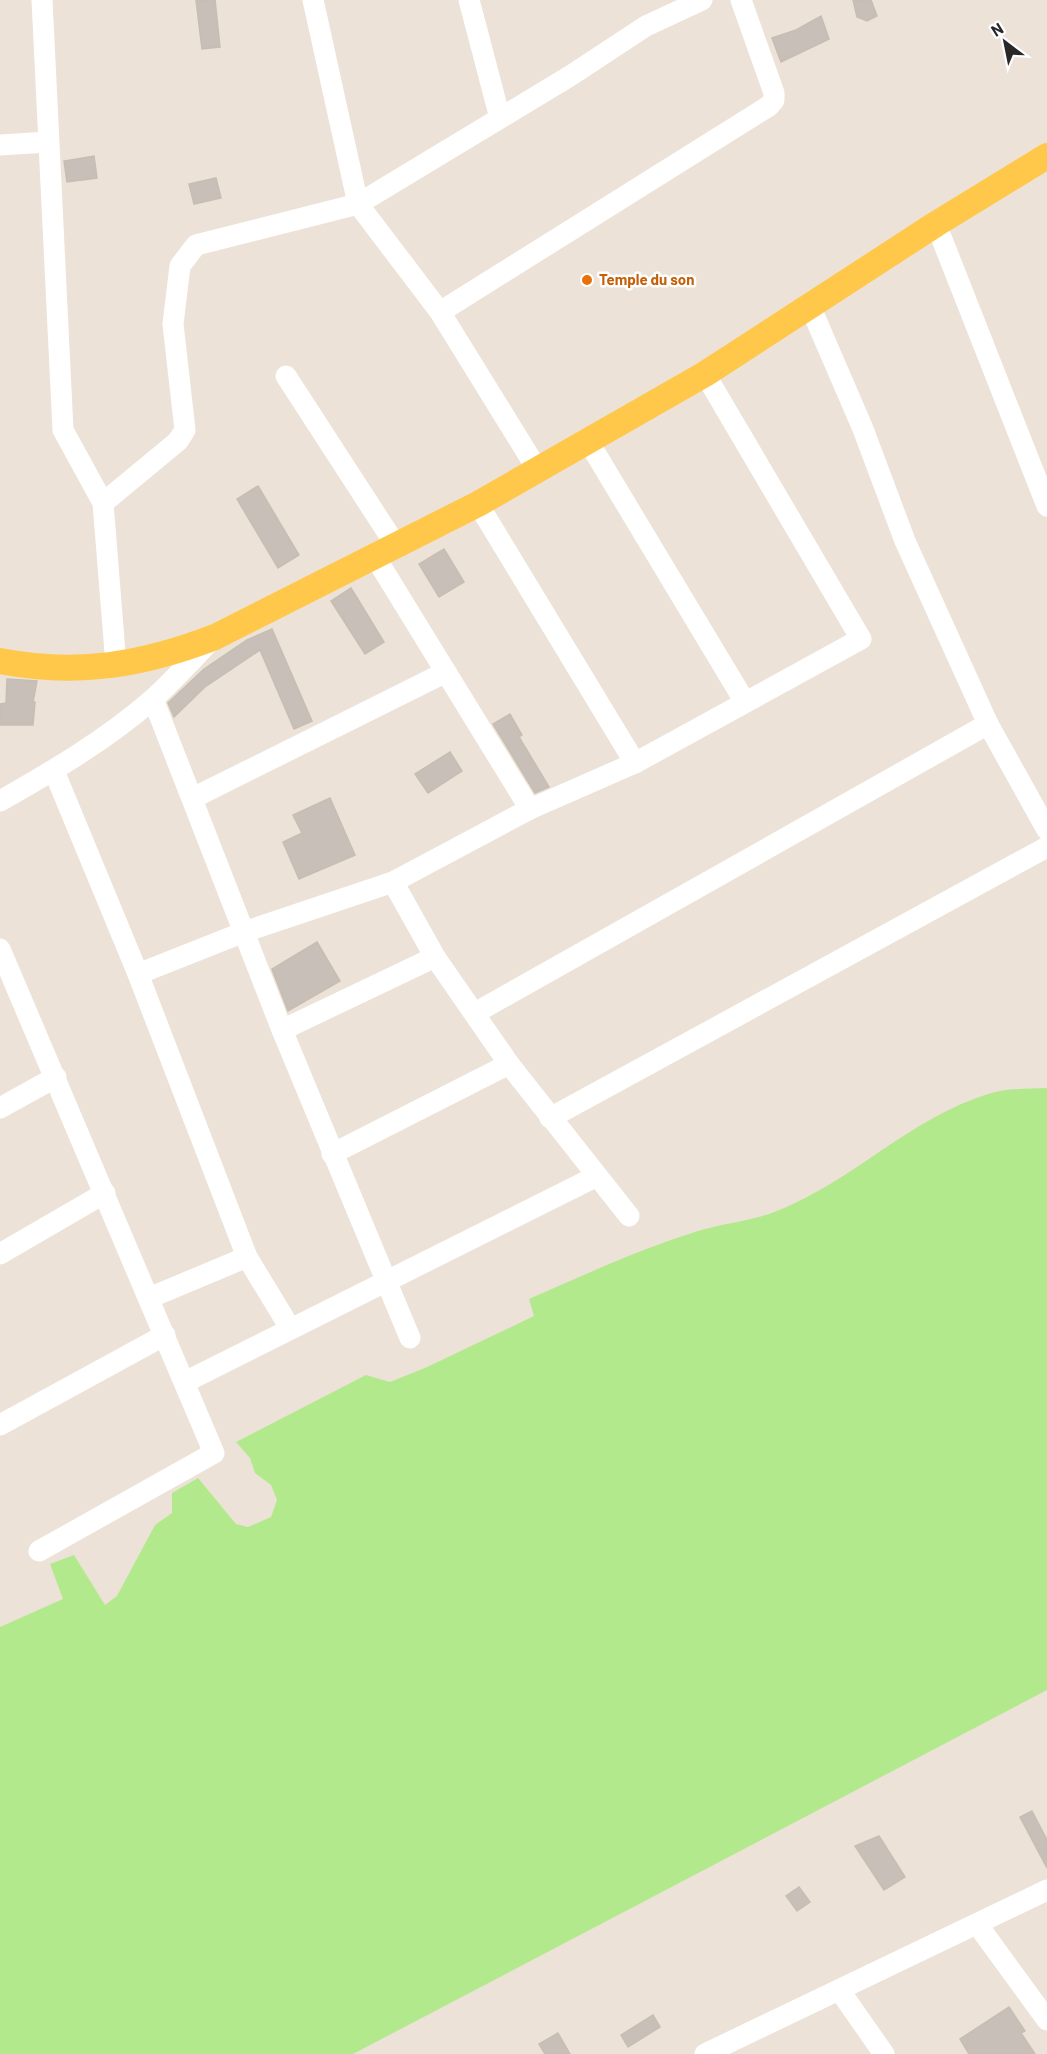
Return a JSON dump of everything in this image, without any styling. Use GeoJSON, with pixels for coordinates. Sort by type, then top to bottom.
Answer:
{"type":"FeatureCollection","features":[{"type":"Feature","properties":{"kind":"main road"},"geometry":{"type":"LineString","coordinates":[[0,661],[54,666],[116,665],[170,654],[215,637],[478,504],[705,374],[936,224],[1047,156]]}},
{"type":"Feature","properties":{"kind":"street"},"geometry":{"type":"LineString","coordinates":[[42,0],[47,142],[63,430],[103,503],[116,665]]}},
{"type":"Feature","properties":{"kind":"street"},"geometry":{"type":"LineString","coordinates":[[313,0],[358,204],[440,312],[537,469]]}},
{"type":"Feature","properties":{"kind":"street"},"geometry":{"type":"LineString","coordinates":[[469,0],[500,118]]}},
{"type":"Feature","properties":{"kind":"street"},"geometry":{"type":"LineString","coordinates":[[103,503],[178,441],[185,430],[173,324],[180,266],[196,245],[358,204],[646,26],[702,0]]}},
{"type":"Feature","properties":{"kind":"street"},"geometry":{"type":"LineString","coordinates":[[440,312],[769,106],[774,100],[774,93],[741,0]]}},
{"type":"Feature","properties":{"kind":"street"},"geometry":{"type":"LineString","coordinates":[[0,145],[47,142]]}},
{"type":"Feature","properties":{"kind":"street"},"geometry":{"type":"LineString","coordinates":[[936,224],[1047,507]]}},
{"type":"Feature","properties":{"kind":"street"},"geometry":{"type":"LineString","coordinates":[[810,306],[863,429],[905,541],[988,724],[1047,830]]}},
{"type":"Feature","properties":{"kind":"street"},"geometry":{"type":"LineString","coordinates":[[138,974],[244,932],[393,882],[530,809],[635,763],[861,639],[705,374]]}},
{"type":"Feature","properties":{"kind":"street"},"geometry":{"type":"LineString","coordinates":[[286,376],[385,550],[446,672],[530,809]]}},
{"type":"Feature","properties":{"kind":"street"},"geometry":{"type":"LineString","coordinates":[[588,441],[745,702]]}},
{"type":"Feature","properties":{"kind":"street"},"geometry":{"type":"LineString","coordinates":[[478,504],[635,763]]}},
{"type":"Feature","properties":{"kind":"street"},"geometry":{"type":"LineString","coordinates":[[0,801],[54,771],[153,699],[215,637]]}},
{"type":"Feature","properties":{"kind":"street"},"geometry":{"type":"LineString","coordinates":[[193,798],[446,672]]}},
{"type":"Feature","properties":{"kind":"street"},"geometry":{"type":"LineString","coordinates":[[153,699],[282,1030],[410,1338]]}},
{"type":"Feature","properties":{"kind":"street"},"geometry":{"type":"LineString","coordinates":[[475,1013],[988,724]]}},
{"type":"Feature","properties":{"kind":"street"},"geometry":{"type":"LineString","coordinates":[[54,771],[138,974],[247,1257],[290,1328]]}},
{"type":"Feature","properties":{"kind":"street"},"geometry":{"type":"LineString","coordinates":[[550,1118],[1047,847]]}},
{"type":"Feature","properties":{"kind":"street"},"geometry":{"type":"LineString","coordinates":[[393,882],[435,957],[508,1064],[629,1216]]}},
{"type":"Feature","properties":{"kind":"street"},"geometry":{"type":"LineString","coordinates":[[1,952],[214,1453],[39,1551]]}},
{"type":"Feature","properties":{"kind":"street"},"geometry":{"type":"LineString","coordinates":[[282,1030],[435,957]]}},
{"type":"Feature","properties":{"kind":"street"},"geometry":{"type":"LineString","coordinates":[[332,1154],[508,1064]]}},
{"type":"Feature","properties":{"kind":"street"},"geometry":{"type":"LineString","coordinates":[[0,1108],[56,1077]]}},
{"type":"Feature","properties":{"kind":"street"},"geometry":{"type":"LineString","coordinates":[[185,1382],[597,1176]]}},
{"type":"Feature","properties":{"kind":"street"},"geometry":{"type":"LineString","coordinates":[[0,1254],[105,1193]]}},
{"type":"Feature","properties":{"kind":"street"},"geometry":{"type":"LineString","coordinates":[[149,1298],[247,1257]]}},
{"type":"Feature","properties":{"kind":"street"},"geometry":{"type":"LineString","coordinates":[[0,1425],[165,1335]]}},
{"type":"Feature","properties":{"kind":"street"},"geometry":{"type":"LineString","coordinates":[[705,2054],[1047,1890]]}},
{"type":"Feature","properties":{"kind":"street"},"geometry":{"type":"LineString","coordinates":[[978,1924],[1047,2020]]}},
{"type":"Feature","properties":{"kind":"street"},"geometry":{"type":"LineString","coordinates":[[840,1991],[884,2054]]}},
{"type":"Feature","properties":{"kind":"green space"},"geometry":{"type":"Polygon","coordinates":[[[1047,1088],[1047,1690],[353,2054],[0,2054],[0,1627],[63,1599],[50,1564],[74,1555],[105,1605],[117,1596],[155,1525],[172,1513],[172,1493],[198,1478],[236,1524],[248,1527],[271,1517],[277,1500],[271,1485],[255,1473],[250,1458],[236,1442],[366,1375],[390,1382],[425,1368],[534,1316],[529,1299],[591,1272],[676,1238],[708,1228],[748,1220],[777,1211],[805,1198],[933,1118],[960,1105],[1002,1091],[1047,1088]]]}},
{"type":"Feature","properties":{"kind":"building"},"geometry":{"type":"Polygon","coordinates":[[[196,0],[215,0],[220,47],[202,49],[196,0]]]}},
{"type":"Feature","properties":{"kind":"building"},"geometry":{"type":"Polygon","coordinates":[[[853,0],[871,0],[877,16],[867,21],[857,17],[853,0]]]}},
{"type":"Feature","properties":{"kind":"building"},"geometry":{"type":"Polygon","coordinates":[[[821,16],[829,39],[781,62],[772,38],[796,30],[821,16]]]}},
{"type":"Feature","properties":{"kind":"building"},"geometry":{"type":"Polygon","coordinates":[[[94,156],[97,178],[67,182],[64,161],[94,156]]]}},
{"type":"Feature","properties":{"kind":"building"},"geometry":{"type":"Polygon","coordinates":[[[216,178],[221,198],[194,204],[189,184],[216,178]]]}},
{"type":"Feature","properties":{"kind":"building"},"geometry":{"type":"Polygon","coordinates":[[[258,486],[299,555],[278,568],[237,499],[258,486]]]}},
{"type":"Feature","properties":{"kind":"building"},"geometry":{"type":"Polygon","coordinates":[[[444,549],[464,582],[439,597],[419,564],[444,549]]]}},
{"type":"Feature","properties":{"kind":"building"},"geometry":{"type":"Polygon","coordinates":[[[351,588],[384,642],[365,654],[331,601],[351,588]]]}},
{"type":"Feature","properties":{"kind":"building"},"geometry":{"type":"Polygon","coordinates":[[[272,629],[312,721],[294,729],[260,650],[205,687],[174,717],[168,703],[204,669],[247,640],[272,629]]]}},
{"type":"Feature","properties":{"kind":"building"},"geometry":{"type":"Polygon","coordinates":[[[7,679],[37,681],[33,702],[35,702],[33,725],[0,725],[0,704],[6,703],[7,679]]]}},
{"type":"Feature","properties":{"kind":"building"},"geometry":{"type":"Polygon","coordinates":[[[510,714],[522,735],[519,737],[549,787],[535,793],[493,724],[510,714]]]}},
{"type":"Feature","properties":{"kind":"building"},"geometry":{"type":"Polygon","coordinates":[[[450,752],[462,771],[428,793],[415,774],[450,752]]]}},
{"type":"Feature","properties":{"kind":"building"},"geometry":{"type":"Polygon","coordinates":[[[330,798],[355,855],[299,879],[283,842],[302,833],[293,815],[330,798]]]}},
{"type":"Feature","properties":{"kind":"building"},"geometry":{"type":"Polygon","coordinates":[[[317,942],[340,981],[288,1011],[272,969],[317,942]]]}},
{"type":"Feature","properties":{"kind":"building"},"geometry":{"type":"Polygon","coordinates":[[[1032,1811],[1047,1840],[1047,1868],[1020,1817],[1032,1811]]]}},
{"type":"Feature","properties":{"kind":"building"},"geometry":{"type":"Polygon","coordinates":[[[879,1836],[905,1877],[884,1890],[855,1846],[879,1836]]]}},
{"type":"Feature","properties":{"kind":"building"},"geometry":{"type":"Polygon","coordinates":[[[799,1887],[810,1902],[797,1911],[786,1896],[799,1887]]]}},
{"type":"Feature","properties":{"kind":"building"},"geometry":{"type":"Polygon","coordinates":[[[1009,2007],[1025,2031],[1021,2033],[1035,2054],[969,2054],[960,2039],[1009,2007]]]}},
{"type":"Feature","properties":{"kind":"building"},"geometry":{"type":"Polygon","coordinates":[[[653,2015],[660,2027],[628,2047],[621,2035],[653,2015]]]}},
{"type":"Feature","properties":{"kind":"building"},"geometry":{"type":"Polygon","coordinates":[[[558,2033],[570,2054],[545,2054],[539,2044],[558,2033]]]}},
{"type":"Feature","properties":{"kind":"place","name":"Temple du son"},"geometry":{"type":"Point","coordinates":[587,280]}}]}
